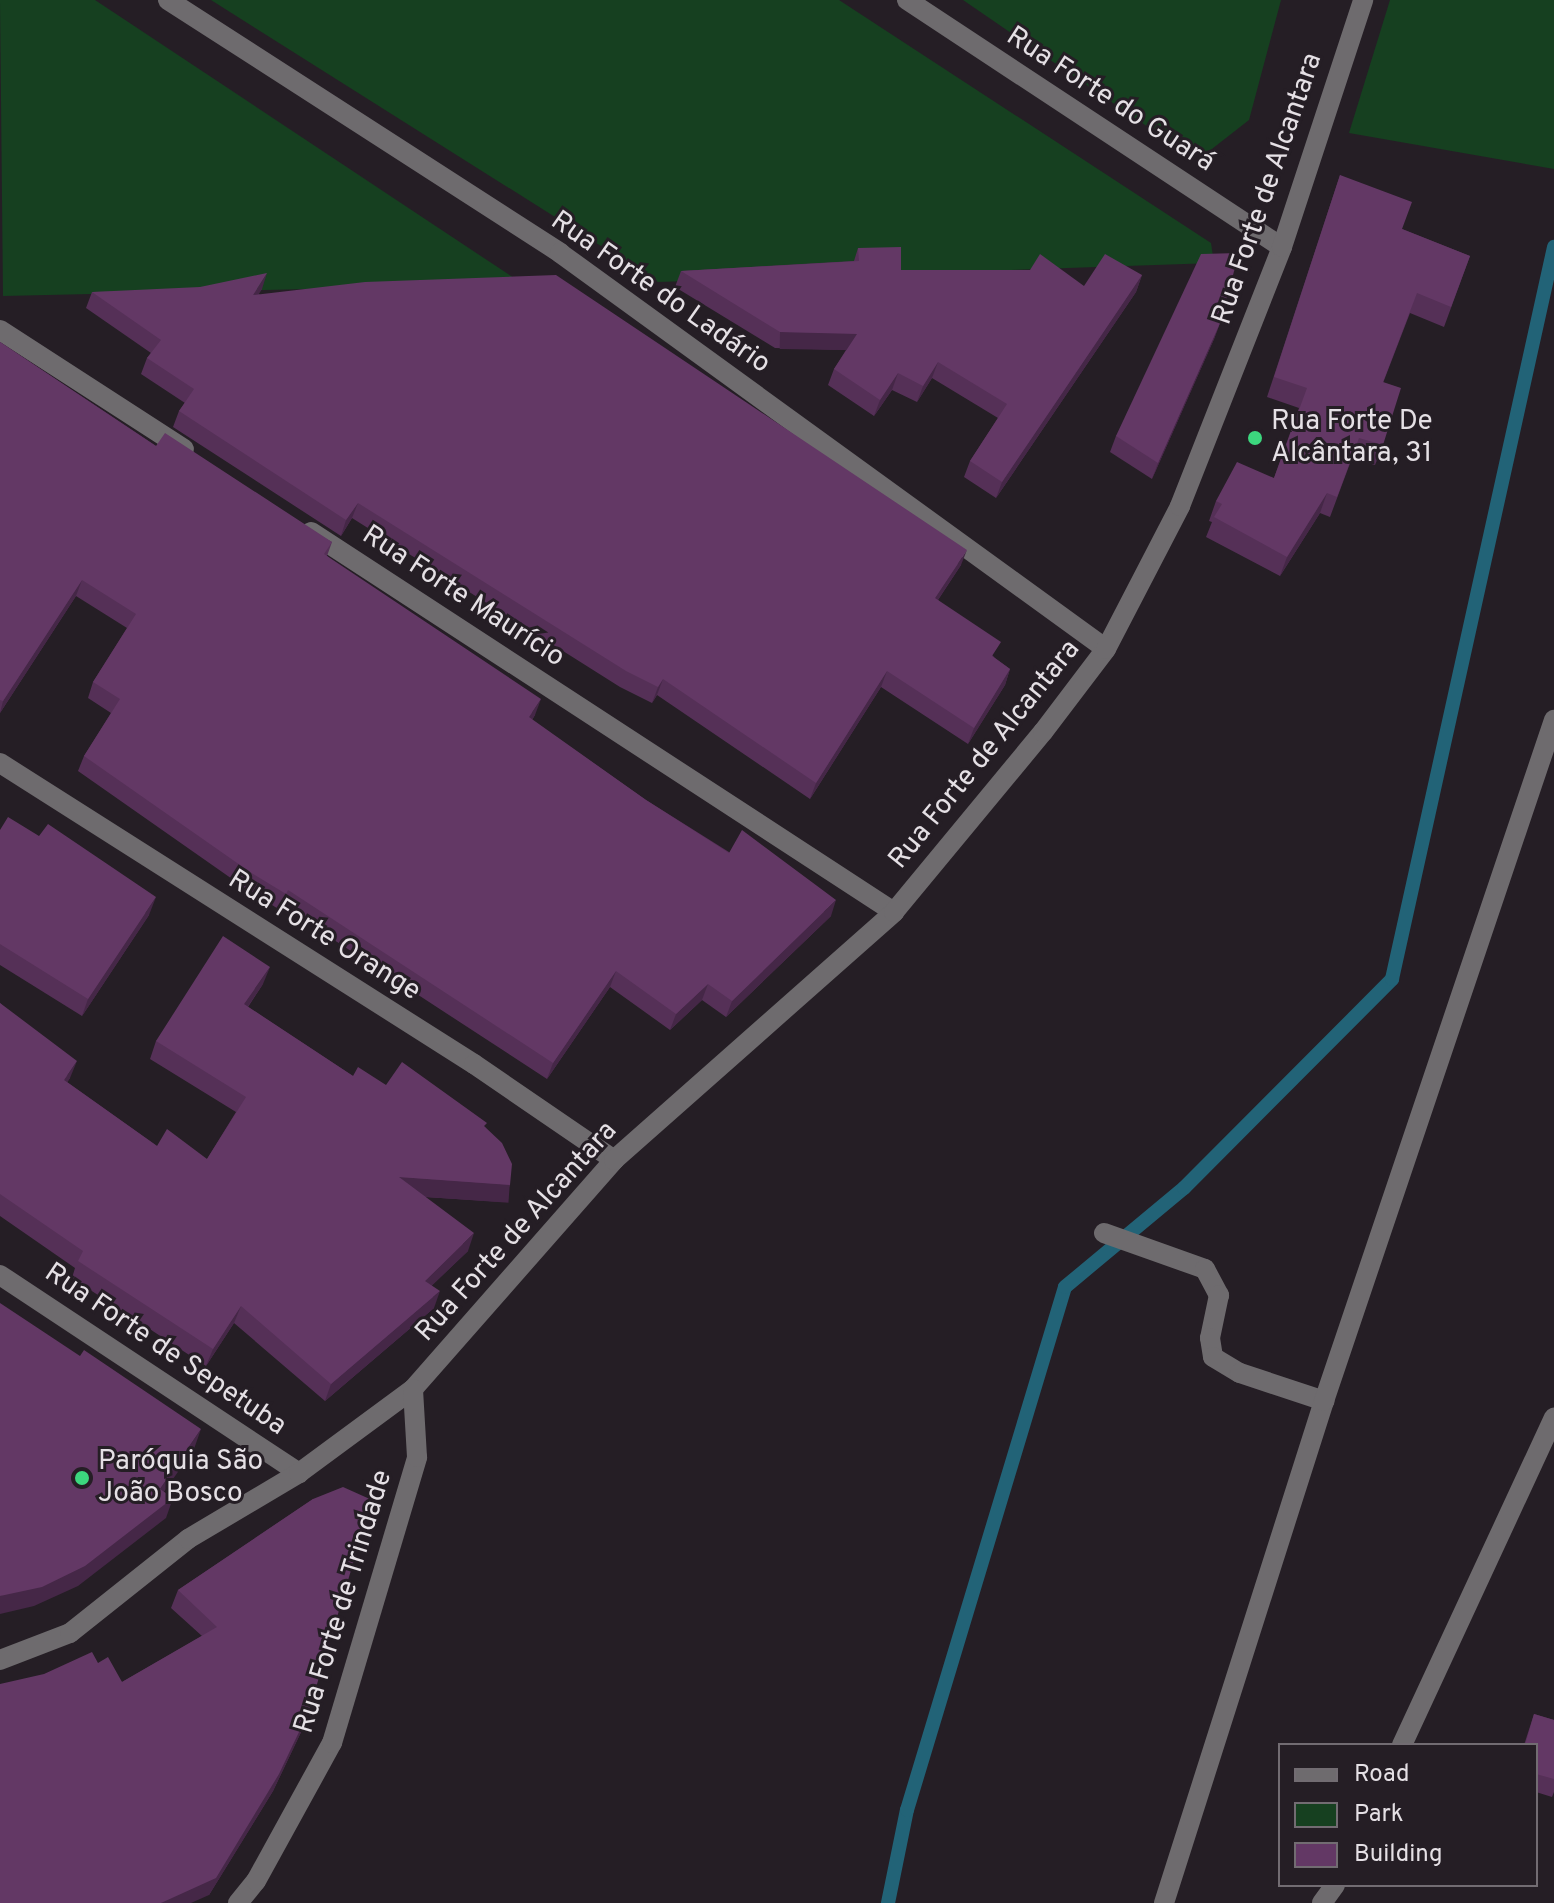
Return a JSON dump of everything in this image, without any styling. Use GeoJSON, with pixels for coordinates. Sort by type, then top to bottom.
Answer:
{"type":"FeatureCollection","features":[{"type":"Feature","properties":{"kind":"street","name":"Rua Forte do Ladário"},"geometry":{"type":"LineString","coordinates":[[168,0],[560,253],[1106,649]]}},
{"type":"Feature","properties":{"kind":"street","name":"Rua Forte do Guará"},"geometry":{"type":"LineString","coordinates":[[907,0],[1282,247]]}},
{"type":"Feature","properties":{"kind":"street","name":"Rua Forte de Alcantara"},"geometry":{"type":"LineString","coordinates":[[0,1660],[70,1633],[188,1539],[299,1473],[413,1389],[614,1160],[894,912],[1106,649],[1180,506],[1282,247],[1363,0]]}},
{"type":"Feature","properties":{"kind":"street"},"geometry":{"type":"LineString","coordinates":[[0,330],[196,457]]}},
{"type":"Feature","properties":{"kind":"street","name":"Rua Forte Maurício"},"geometry":{"type":"LineString","coordinates":[[287,516],[894,912]]}},
{"type":"Feature","properties":{"kind":"street"},"geometry":{"type":"LineString","coordinates":[[1164,1903],[1324,1401],[1554,720]]}},
{"type":"Feature","properties":{"kind":"street","name":"Rua Forte Orange"},"geometry":{"type":"LineString","coordinates":[[0,763],[474,1064],[614,1160]]}},
{"type":"Feature","properties":{"kind":"street"},"geometry":{"type":"LineString","coordinates":[[1104,1233],[1205,1269],[1219,1295],[1210,1338],[1213,1357],[1240,1373],[1324,1401]]}},
{"type":"Feature","properties":{"kind":"street","name":"Rua Forte de Sepetuba"},"geometry":{"type":"LineString","coordinates":[[0,1275],[299,1473]]}},
{"type":"Feature","properties":{"kind":"street","name":"Rua Forte de Trindade"},"geometry":{"type":"LineString","coordinates":[[238,1903],[302,1803],[332,1743],[417,1457],[413,1389]]}},
{"type":"Feature","properties":{"kind":"street"},"geometry":{"type":"LineString","coordinates":[[1403,1743],[1554,1418]]}},
{"type":"Feature","properties":{"kind":"green space"},"geometry":{"type":"Polygon","coordinates":[[[0,0],[95,0],[523,284],[3,296],[0,0]]]}},
{"type":"Feature","properties":{"kind":"green space"},"geometry":{"type":"Polygon","coordinates":[[[211,0],[839,0],[1211,243],[1214,263],[658,282],[211,0]]]}},
{"type":"Feature","properties":{"kind":"green space"},"geometry":{"type":"Polygon","coordinates":[[[963,0],[1281,0],[1249,120],[1208,152],[1183,151],[963,0]]]}},
{"type":"Feature","properties":{"kind":"green space"},"geometry":{"type":"Polygon","coordinates":[[[1390,0],[1554,0],[1554,169],[1349,133],[1390,0]]]}},
{"type":"Feature","properties":{"kind":"building"},"geometry":{"type":"Polygon","coordinates":[[[1340,175],[1412,202],[1402,229],[1470,256],[1451,307],[1417,293],[1383,382],[1401,388],[1383,445],[1359,438],[1337,497],[1327,493],[1287,557],[1214,517],[1222,504],[1216,501],[1237,462],[1274,478],[1307,388],[1274,377],[1340,175]]]}},
{"type":"Feature","properties":{"kind":"building"},"geometry":{"type":"Polygon","coordinates":[[[901,247],[901,270],[1030,270],[1040,254],[1084,286],[1105,254],[1142,275],[1002,482],[970,461],[1007,404],[938,362],[923,386],[898,373],[880,400],[834,369],[857,334],[780,332],[681,271],[859,261],[858,248],[901,247]]]}},
{"type":"Feature","properties":{"kind":"building"},"geometry":{"type":"Polygon","coordinates":[[[1239,253],[1220,323],[1158,463],[1116,436],[1201,254],[1239,253]]]}},
{"type":"Feature","properties":{"kind":"building"},"geometry":{"type":"Polygon","coordinates":[[[267,273],[253,295],[365,282],[556,275],[967,550],[935,598],[1001,642],[992,656],[1010,669],[974,728],[887,671],[816,783],[663,679],[658,687],[626,671],[358,503],[346,520],[179,411],[194,389],[147,358],[161,340],[92,292],[200,287],[267,273]]]}},
{"type":"Feature","properties":{"kind":"building"},"geometry":{"type":"Polygon","coordinates":[[[0,342],[156,446],[165,433],[332,542],[324,554],[541,699],[529,717],[646,800],[729,853],[742,830],[836,900],[732,1001],[708,984],[676,1014],[616,971],[553,1063],[288,890],[286,894],[250,872],[84,756],[120,699],[93,682],[136,614],[82,580],[3,701],[0,700],[0,342]]]}},
{"type":"Feature","properties":{"kind":"building"},"geometry":{"type":"Polygon","coordinates":[[[8,817],[39,836],[48,824],[156,897],[88,999],[0,944],[0,830],[8,817]]]}},
{"type":"Feature","properties":{"kind":"building"},"geometry":{"type":"Polygon","coordinates":[[[223,936],[270,967],[244,1004],[353,1076],[358,1067],[386,1085],[402,1062],[487,1123],[484,1126],[502,1143],[512,1164],[510,1185],[399,1177],[474,1233],[425,1281],[440,1291],[331,1384],[241,1306],[213,1349],[78,1261],[83,1251],[0,1194],[0,1003],[77,1061],[64,1080],[157,1146],[167,1129],[207,1159],[246,1097],[156,1041],[223,936]]]}},
{"type":"Feature","properties":{"kind":"building"},"geometry":{"type":"Polygon","coordinates":[[[0,1303],[80,1356],[84,1350],[201,1429],[160,1489],[173,1498],[85,1566],[42,1587],[0,1596],[0,1303]]]}},
{"type":"Feature","properties":{"kind":"building"},"geometry":{"type":"Polygon","coordinates":[[[343,1487],[372,1500],[309,1711],[279,1774],[216,1878],[161,1903],[0,1903],[0,1684],[44,1674],[92,1652],[98,1663],[108,1657],[122,1682],[217,1627],[178,1590],[313,1499],[343,1487]]]}},
{"type":"Feature","properties":{"kind":"building"},"geometry":{"type":"Polygon","coordinates":[[[1534,1714],[1554,1720],[1554,1779],[1538,1775],[1538,1743],[1526,1743],[1534,1714]]]}},
{"type":"Feature","properties":{"kind":"waterway"},"geometry":{"type":"LineString","coordinates":[[888,1903],[907,1810],[1065,1287],[1184,1188],[1392,979],[1554,247]]}},
{"type":"Feature","properties":{"kind":"place","name":"Rua Forte De Alcântara, 31"},"geometry":{"type":"Point","coordinates":[1255,438]}},
{"type":"Feature","properties":{"kind":"place","name":"Paróquia São João Bosco"},"geometry":{"type":"Point","coordinates":[82,1478]}}]}
